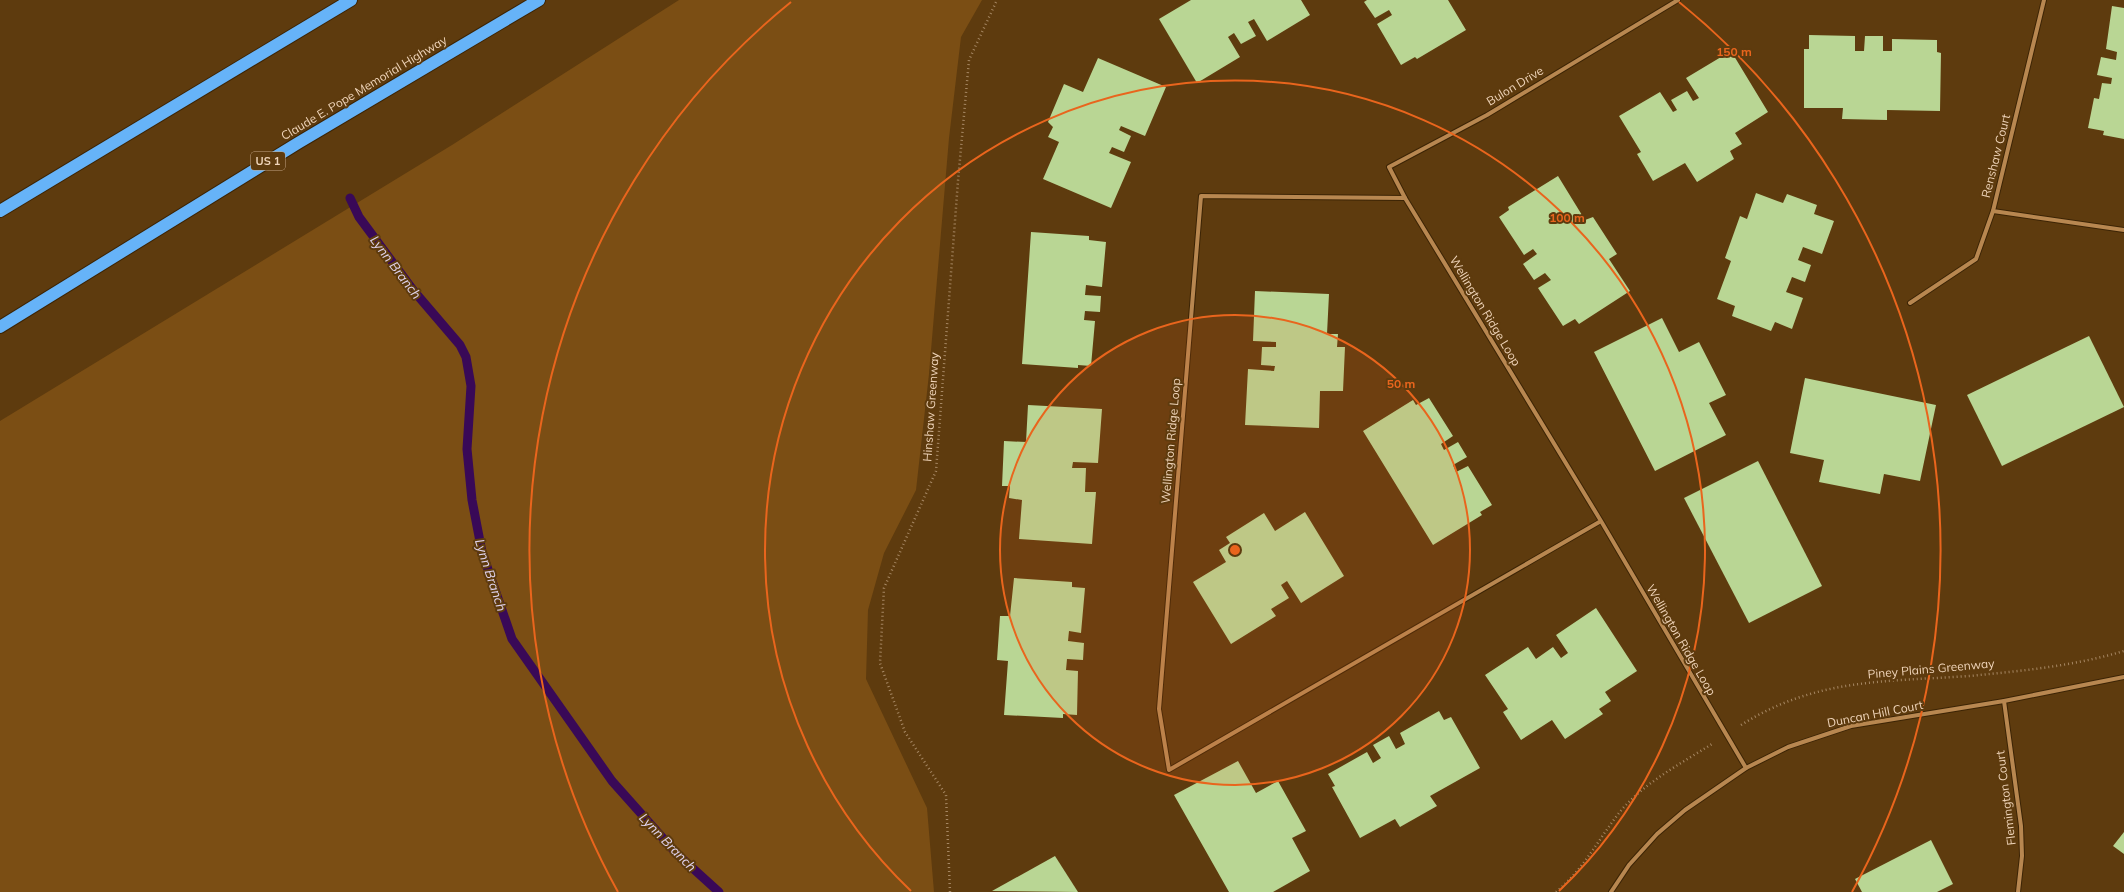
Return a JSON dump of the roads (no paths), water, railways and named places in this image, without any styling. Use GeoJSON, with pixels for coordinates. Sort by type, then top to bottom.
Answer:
{"type":"FeatureCollection","features":[{"type":"Feature","properties":{"kind":"highway"},"geometry":{"type":"LineString","coordinates":[[0,211],[351,0]]}},
{"type":"Feature","properties":{"kind":"highway","name":"Claude E. Pope Memorial Highway"},"geometry":{"type":"LineString","coordinates":[[0,327],[298,143],[540,0]]}},
{"type":"Feature","properties":{"kind":"street","name":"Bulon Drive"},"geometry":{"type":"LineString","coordinates":[[1405,198],[1389,167],[1487,115],[1678,0]]}},
{"type":"Feature","properties":{"kind":"street","name":"Renshaw Court"},"geometry":{"type":"LineString","coordinates":[[2044,0],[1993,211],[2124,230]]}},
{"type":"Feature","properties":{"kind":"street","name":"Wellington Ridge Loop"},"geometry":{"type":"LineString","coordinates":[[1601,521],[1169,770],[1159,709],[1201,196],[1405,198],[1601,521],[1746,768]]}},
{"type":"Feature","properties":{"kind":"street"},"geometry":{"type":"LineString","coordinates":[[1910,303],[1976,259],[1993,211]]}},
{"type":"Feature","properties":{"kind":"street","name":"Duncan Hill Court"},"geometry":{"type":"LineString","coordinates":[[1612,892],[1629,865],[1657,834],[1685,810],[1746,768],[1788,747],[1851,726],[2004,701],[2124,677]]}},
{"type":"Feature","properties":{"kind":"street","name":"Flemington Court"},"geometry":{"type":"LineString","coordinates":[[2004,701],[2021,826],[2022,856],[2018,892]]}},
{"type":"Feature","properties":{"kind":"waterway","name":"Lynn Branch"},"geometry":{"type":"LineString","coordinates":[[350,198],[359,217],[413,290],[460,345],[466,357],[471,386],[467,449],[472,500],[482,552],[512,639],[612,781],[677,854],[719,892]]}}]}
